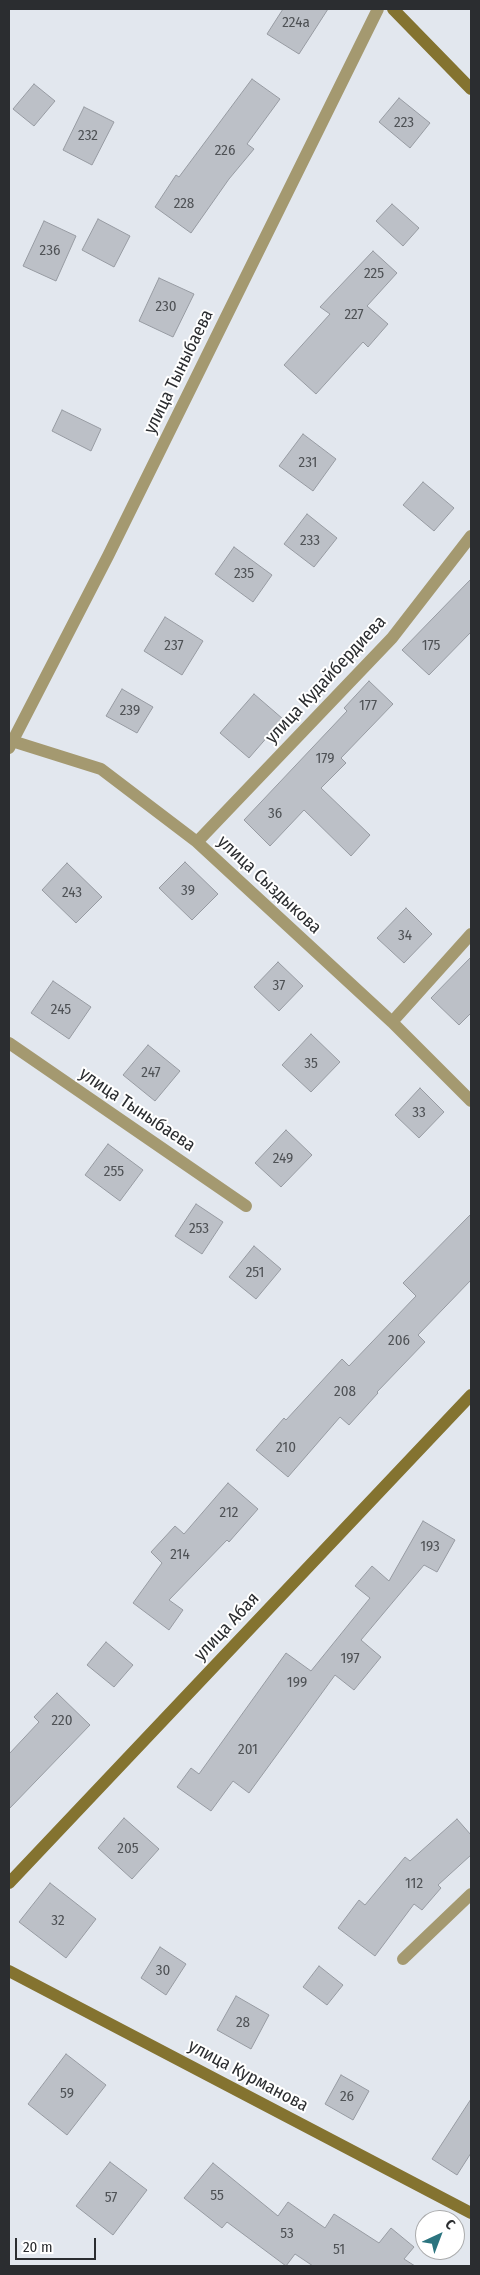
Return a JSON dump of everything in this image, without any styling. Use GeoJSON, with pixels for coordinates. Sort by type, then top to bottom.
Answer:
{"type":"FeatureCollection","features":[{"type":"Feature","properties":{"kind":"street","name":"улица Тыныбаева"},"geometry":{"type":"LineString","coordinates":[[10,745],[113,547],[378,9]]}},
{"type":"Feature","properties":{"kind":"street"},"geometry":{"type":"LineString","coordinates":[[393,9],[471,89]]}},
{"type":"Feature","properties":{"kind":"street","name":"улица Кудайбердиева"},"geometry":{"type":"LineString","coordinates":[[197,842],[392,638],[471,536]]}},
{"type":"Feature","properties":{"kind":"street","name":"улица Сыздыкова"},"geometry":{"type":"LineString","coordinates":[[10,745],[101,769],[197,842],[392,1022],[471,1101]]}},
{"type":"Feature","properties":{"kind":"street"},"geometry":{"type":"LineString","coordinates":[[392,1022],[471,934]]}},
{"type":"Feature","properties":{"kind":"street","name":"улица Тыныбаева"},"geometry":{"type":"LineString","coordinates":[[9,1043],[246,1206]]}},
{"type":"Feature","properties":{"kind":"street","name":"улица Абая"},"geometry":{"type":"LineString","coordinates":[[9,1883],[471,1395]]}},
{"type":"Feature","properties":{"kind":"street"},"geometry":{"type":"LineString","coordinates":[[403,1959],[471,1894]]}},
{"type":"Feature","properties":{"kind":"street","name":"улица Курманова"},"geometry":{"type":"LineString","coordinates":[[9,1971],[470,2209]]}},
{"type":"Feature","properties":{"kind":"building"},"geometry":{"type":"Polygon","coordinates":[[[283,9],[328,9],[299,54],[267,34],[283,9]]]}},
{"type":"Feature","properties":{"kind":"building"},"geometry":{"type":"Polygon","coordinates":[[[252,79],[280,99],[247,144],[254,149],[229,179],[191,233],[155,207],[176,175],[179,177],[252,79]]]}},
{"type":"Feature","properties":{"kind":"building"},"geometry":{"type":"Polygon","coordinates":[[[34,84],[55,101],[34,126],[13,109],[34,84]]]}},
{"type":"Feature","properties":{"kind":"building"},"geometry":{"type":"Polygon","coordinates":[[[399,98],[430,123],[410,148],[379,122],[399,98]]]}},
{"type":"Feature","properties":{"kind":"building"},"geometry":{"type":"Polygon","coordinates":[[[84,107],[114,122],[92,165],[63,150],[84,107]]]}},
{"type":"Feature","properties":{"kind":"building"},"geometry":{"type":"Polygon","coordinates":[[[392,204],[419,228],[403,246],[376,221],[392,204]]]}},
{"type":"Feature","properties":{"kind":"building"},"geometry":{"type":"Polygon","coordinates":[[[98,219],[130,236],[114,267],[82,250],[98,219]]]}},
{"type":"Feature","properties":{"kind":"building"},"geometry":{"type":"Polygon","coordinates":[[[44,221],[76,236],[56,281],[23,266],[44,221]]]}},
{"type":"Feature","properties":{"kind":"building"},"geometry":{"type":"Polygon","coordinates":[[[373,251],[397,273],[367,306],[388,324],[368,347],[363,342],[316,394],[284,365],[330,314],[320,307],[373,251]]]}},
{"type":"Feature","properties":{"kind":"building"},"geometry":{"type":"Polygon","coordinates":[[[159,278],[194,294],[173,337],[139,321],[159,278]]]}},
{"type":"Feature","properties":{"kind":"building"},"geometry":{"type":"Polygon","coordinates":[[[62,410],[101,429],[91,451],[52,431],[62,410]]]}},
{"type":"Feature","properties":{"kind":"building"},"geometry":{"type":"Polygon","coordinates":[[[303,434],[336,459],[313,491],[279,466],[303,434]]]}},
{"type":"Feature","properties":{"kind":"building"},"geometry":{"type":"Polygon","coordinates":[[[423,482],[454,508],[434,531],[403,505],[423,482]]]}},
{"type":"Feature","properties":{"kind":"building"},"geometry":{"type":"Polygon","coordinates":[[[307,514],[337,538],[314,567],[284,544],[307,514]]]}},
{"type":"Feature","properties":{"kind":"building"},"geometry":{"type":"Polygon","coordinates":[[[234,547],[272,575],[253,602],[215,574],[234,547]]]}},
{"type":"Feature","properties":{"kind":"building"},"geometry":{"type":"Polygon","coordinates":[[[471,579],[471,632],[429,675],[402,650],[471,579]]]}},
{"type":"Feature","properties":{"kind":"building"},"geometry":{"type":"Polygon","coordinates":[[[165,617],[203,641],[182,675],[144,651],[165,617]]]}},
{"type":"Feature","properties":{"kind":"building"},"geometry":{"type":"Polygon","coordinates":[[[369,681],[393,704],[341,758],[346,763],[321,788],[370,835],[351,856],[304,810],[270,846],[244,820],[347,711],[344,708],[369,681]]]}},
{"type":"Feature","properties":{"kind":"building"},"geometry":{"type":"Polygon","coordinates":[[[122,689],[153,707],[137,733],[106,716],[122,689]]]}},
{"type":"Feature","properties":{"kind":"building"},"geometry":{"type":"Polygon","coordinates":[[[254,694],[283,719],[249,758],[220,733],[254,694]]]}},
{"type":"Feature","properties":{"kind":"building"},"geometry":{"type":"Polygon","coordinates":[[[185,862],[218,894],[192,920],[159,888],[185,862]]]}},
{"type":"Feature","properties":{"kind":"building"},"geometry":{"type":"Polygon","coordinates":[[[67,863],[102,897],[76,923],[42,890],[67,863]]]}},
{"type":"Feature","properties":{"kind":"building"},"geometry":{"type":"Polygon","coordinates":[[[406,908],[432,934],[404,963],[377,938],[406,908]]]}},
{"type":"Feature","properties":{"kind":"building"},"geometry":{"type":"Polygon","coordinates":[[[471,957],[471,1013],[459,1025],[431,998],[471,957]]]}},
{"type":"Feature","properties":{"kind":"building"},"geometry":{"type":"Polygon","coordinates":[[[278,962],[303,986],[279,1011],[254,987],[278,962]]]}},
{"type":"Feature","properties":{"kind":"building"},"geometry":{"type":"Polygon","coordinates":[[[53,981],[91,1007],[69,1039],[31,1013],[53,981]]]}},
{"type":"Feature","properties":{"kind":"building"},"geometry":{"type":"Polygon","coordinates":[[[311,1034],[340,1062],[311,1092],[282,1065],[311,1034]]]}},
{"type":"Feature","properties":{"kind":"building"},"geometry":{"type":"Polygon","coordinates":[[[148,1045],[180,1071],[155,1101],[123,1075],[148,1045]]]}},
{"type":"Feature","properties":{"kind":"building"},"geometry":{"type":"Polygon","coordinates":[[[420,1088],[444,1112],[419,1138],[395,1115],[420,1088]]]}},
{"type":"Feature","properties":{"kind":"building"},"geometry":{"type":"Polygon","coordinates":[[[286,1130],[312,1155],[281,1187],[255,1163],[286,1130]]]}},
{"type":"Feature","properties":{"kind":"building"},"geometry":{"type":"Polygon","coordinates":[[[108,1144],[143,1170],[120,1201],[85,1175],[108,1144]]]}},
{"type":"Feature","properties":{"kind":"building"},"geometry":{"type":"Polygon","coordinates":[[[196,1204],[223,1222],[202,1254],[175,1236],[196,1204]]]}},
{"type":"Feature","properties":{"kind":"building"},"geometry":{"type":"Polygon","coordinates":[[[471,1214],[471,1280],[418,1335],[425,1342],[377,1392],[349,1425],[340,1417],[288,1477],[256,1450],[284,1418],[286,1420],[342,1359],[349,1366],[416,1296],[403,1283],[471,1214]]]}},
{"type":"Feature","properties":{"kind":"building"},"geometry":{"type":"Polygon","coordinates":[[[254,1246],[281,1269],[256,1299],[229,1277],[254,1246]]]}},
{"type":"Feature","properties":{"kind":"building"},"geometry":{"type":"Polygon","coordinates":[[[228,1483],[258,1509],[229,1542],[227,1540],[169,1600],[183,1610],[169,1630],[133,1603],[162,1563],[151,1552],[175,1526],[184,1534],[228,1483]]]}},
{"type":"Feature","properties":{"kind":"building"},"geometry":{"type":"Polygon","coordinates":[[[423,1521],[455,1540],[437,1572],[424,1565],[361,1640],[381,1657],[354,1690],[335,1675],[249,1793],[233,1781],[211,1811],[177,1787],[191,1768],[199,1774],[286,1653],[311,1671],[370,1598],[355,1586],[372,1566],[389,1581],[423,1521]]]}},
{"type":"Feature","properties":{"kind":"building"},"geometry":{"type":"Polygon","coordinates":[[[106,1642],[133,1665],[114,1687],[87,1665],[106,1642]]]}},
{"type":"Feature","properties":{"kind":"building"},"geometry":{"type":"Polygon","coordinates":[[[57,1693],[90,1725],[9,1809],[9,1754],[39,1722],[34,1717],[57,1693]]]}},
{"type":"Feature","properties":{"kind":"building"},"geometry":{"type":"Polygon","coordinates":[[[124,1818],[159,1849],[132,1879],[98,1848],[124,1818]]]}},
{"type":"Feature","properties":{"kind":"building"},"geometry":{"type":"Polygon","coordinates":[[[457,1819],[471,1835],[471,1855],[438,1885],[441,1888],[422,1910],[414,1904],[375,1956],[338,1928],[359,1900],[365,1905],[405,1857],[410,1861],[457,1819]]]}},
{"type":"Feature","properties":{"kind":"building"},"geometry":{"type":"Polygon","coordinates":[[[50,1883],[96,1919],[66,1958],[19,1922],[50,1883]]]}},
{"type":"Feature","properties":{"kind":"building"},"geometry":{"type":"Polygon","coordinates":[[[160,1947],[186,1964],[166,1995],[141,1978],[160,1947]]]}},
{"type":"Feature","properties":{"kind":"building"},"geometry":{"type":"Polygon","coordinates":[[[319,1966],[343,1985],[327,2005],[303,1987],[319,1966]]]}},
{"type":"Feature","properties":{"kind":"building"},"geometry":{"type":"Polygon","coordinates":[[[236,1996],[269,2015],[251,2049],[217,2030],[236,1996]]]}},
{"type":"Feature","properties":{"kind":"building"},"geometry":{"type":"Polygon","coordinates":[[[66,2054],[106,2085],[67,2135],[28,2104],[66,2054]]]}},
{"type":"Feature","properties":{"kind":"building"},"geometry":{"type":"Polygon","coordinates":[[[341,2075],[369,2091],[353,2120],[325,2104],[341,2075]]]}},
{"type":"Feature","properties":{"kind":"building"},"geometry":{"type":"Polygon","coordinates":[[[471,2099],[471,2153],[457,2175],[432,2159],[471,2099]]]}},
{"type":"Feature","properties":{"kind":"building"},"geometry":{"type":"Polygon","coordinates":[[[110,2162],[147,2190],[113,2235],[76,2206],[110,2162]]]}},
{"type":"Feature","properties":{"kind":"building"},"geometry":{"type":"Polygon","coordinates":[[[213,2163],[278,2216],[288,2202],[325,2228],[334,2214],[379,2243],[391,2228],[414,2247],[404,2259],[415,2266],[313,2266],[295,2254],[286,2266],[227,2222],[222,2228],[184,2198],[213,2163]]]}}]}
